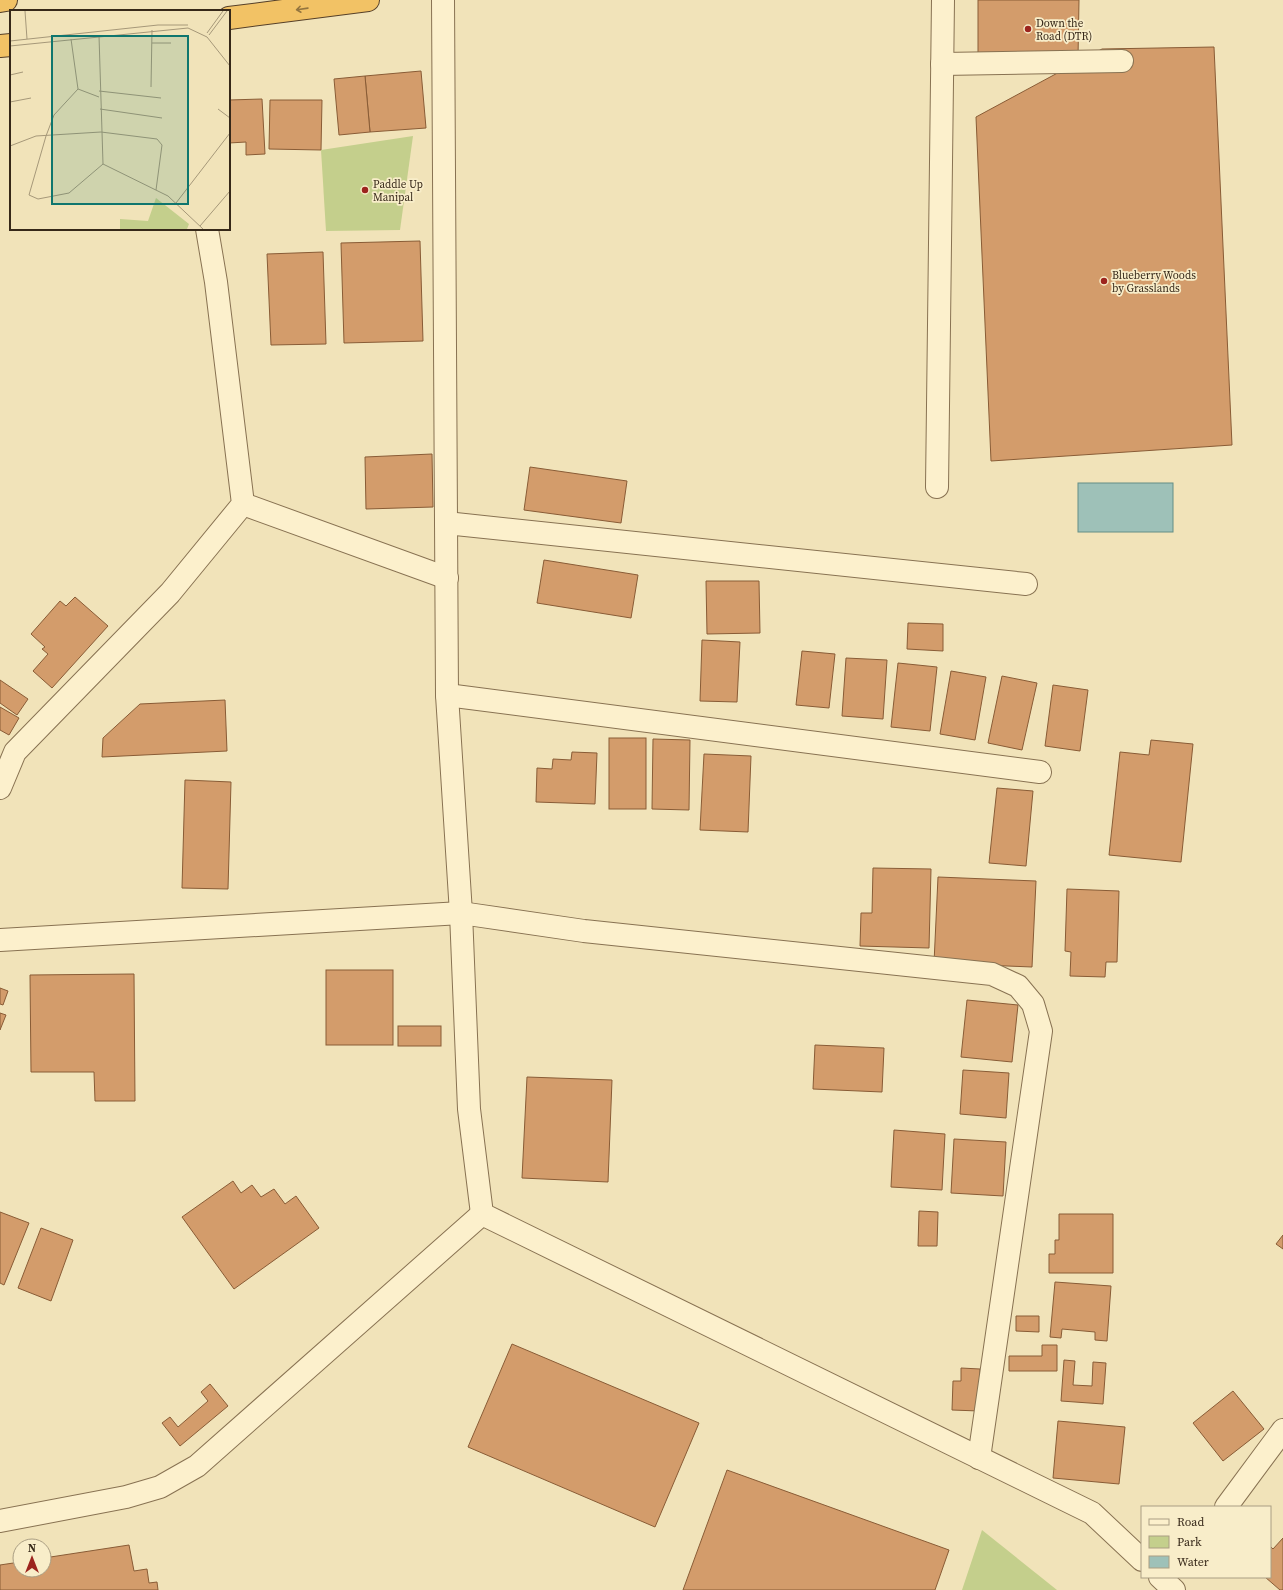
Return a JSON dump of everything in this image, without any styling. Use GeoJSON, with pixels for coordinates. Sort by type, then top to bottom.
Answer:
{"type":"FeatureCollection","features":[{"type":"Feature","properties":{"kind":"highway"},"geometry":{"type":"LineString","coordinates":[[0,1],[6,0]]}},
{"type":"Feature","properties":{"kind":"highway"},"geometry":{"type":"LineString","coordinates":[[230,18],[368,0]]}},
{"type":"Feature","properties":{"kind":"highway"},"geometry":{"type":"LineString","coordinates":[[0,46],[10,45]]}},
{"type":"Feature","properties":{"kind":"street"},"geometry":{"type":"LineString","coordinates":[[443,0],[447,696],[460,913],[469,1109],[482,1214]]}},
{"type":"Feature","properties":{"kind":"street"},"geometry":{"type":"LineString","coordinates":[[937,486],[943,0]]}},
{"type":"Feature","properties":{"kind":"street"},"geometry":{"type":"LineString","coordinates":[[942,64],[1122,61]]}},
{"type":"Feature","properties":{"kind":"street"},"geometry":{"type":"LineString","coordinates":[[0,788],[15,752],[170,593],[243,504],[216,282],[207,230]]}},
{"type":"Feature","properties":{"kind":"street"},"geometry":{"type":"LineString","coordinates":[[243,504],[446,578]]}},
{"type":"Feature","properties":{"kind":"street"},"geometry":{"type":"LineString","coordinates":[[446,522],[1026,584]]}},
{"type":"Feature","properties":{"kind":"street"},"geometry":{"type":"LineString","coordinates":[[447,696],[1040,772]]}},
{"type":"Feature","properties":{"kind":"street"},"geometry":{"type":"LineString","coordinates":[[0,940],[460,913],[584,931],[992,974],[1018,986],[1033,1004],[1041,1031],[979,1458]]}},
{"type":"Feature","properties":{"kind":"street"},"geometry":{"type":"LineString","coordinates":[[482,1214],[1092,1513],[1141,1559]]}},
{"type":"Feature","properties":{"kind":"street"},"geometry":{"type":"LineString","coordinates":[[0,1521],[126,1497],[160,1487],[197,1466],[482,1214]]}},
{"type":"Feature","properties":{"kind":"street"},"geometry":{"type":"LineString","coordinates":[[1227,1506],[1283,1430]]}},
{"type":"Feature","properties":{"kind":"green space","name":"Paddle Up Manipal"},"geometry":{"type":"Polygon","coordinates":[[[413,136],[400,230],[326,231],[321,150],[413,136]]]}},
{"type":"Feature","properties":{"kind":"green space"},"geometry":{"type":"Polygon","coordinates":[[[982,1530],[1057,1590],[962,1590],[982,1530]]]}},
{"type":"Feature","properties":{"kind":"water"},"geometry":{"type":"Polygon","coordinates":[[[1078,483],[1173,483],[1173,532],[1078,532],[1078,483]]]}},
{"type":"Feature","properties":{"kind":"building","name":"Down the Road (DTR)"},"geometry":{"type":"Polygon","coordinates":[[[978,0],[1079,0],[1078,58],[978,57],[978,0]]]}},
{"type":"Feature","properties":{"kind":"building","name":"Blueberry Woods by Grasslands"},"geometry":{"type":"Polygon","coordinates":[[[1214,47],[1232,445],[991,461],[976,117],[1102,49],[1214,47]]]}},
{"type":"Feature","properties":{"kind":"building"},"geometry":{"type":"Polygon","coordinates":[[[421,71],[426,128],[370,132],[365,76],[421,71]]]}},
{"type":"Feature","properties":{"kind":"building"},"geometry":{"type":"Polygon","coordinates":[[[365,76],[370,132],[339,135],[334,79],[365,76]]]}},
{"type":"Feature","properties":{"kind":"building"},"geometry":{"type":"Polygon","coordinates":[[[262,99],[265,154],[246,155],[246,142],[230,143],[230,100],[262,99]]]}},
{"type":"Feature","properties":{"kind":"building"},"geometry":{"type":"Polygon","coordinates":[[[270,100],[322,100],[321,150],[269,149],[270,100]]]}},
{"type":"Feature","properties":{"kind":"building"},"geometry":{"type":"Polygon","coordinates":[[[420,241],[423,341],[344,343],[341,243],[420,241]]]}},
{"type":"Feature","properties":{"kind":"building"},"geometry":{"type":"Polygon","coordinates":[[[323,252],[326,344],[271,345],[267,254],[323,252]]]}},
{"type":"Feature","properties":{"kind":"building"},"geometry":{"type":"Polygon","coordinates":[[[432,454],[433,507],[366,509],[365,457],[432,454]]]}},
{"type":"Feature","properties":{"kind":"building"},"geometry":{"type":"Polygon","coordinates":[[[530,467],[627,481],[621,523],[524,510],[530,467]]]}},
{"type":"Feature","properties":{"kind":"building"},"geometry":{"type":"Polygon","coordinates":[[[544,560],[638,575],[631,618],[537,603],[544,560]]]}},
{"type":"Feature","properties":{"kind":"building"},"geometry":{"type":"Polygon","coordinates":[[[706,581],[759,581],[760,633],[707,634],[706,581]]]}},
{"type":"Feature","properties":{"kind":"building"},"geometry":{"type":"Polygon","coordinates":[[[75,597],[108,626],[52,688],[33,671],[48,654],[42,649],[45,647],[31,634],[60,601],[66,606],[75,597]]]}},
{"type":"Feature","properties":{"kind":"building"},"geometry":{"type":"Polygon","coordinates":[[[908,623],[943,624],[943,651],[907,649],[908,623]]]}},
{"type":"Feature","properties":{"kind":"building"},"geometry":{"type":"Polygon","coordinates":[[[702,640],[740,642],[737,702],[700,701],[702,640]]]}},
{"type":"Feature","properties":{"kind":"building"},"geometry":{"type":"Polygon","coordinates":[[[802,651],[835,654],[829,708],[796,705],[802,651]]]}},
{"type":"Feature","properties":{"kind":"building"},"geometry":{"type":"Polygon","coordinates":[[[846,658],[887,660],[883,719],[842,716],[846,658]]]}},
{"type":"Feature","properties":{"kind":"building"},"geometry":{"type":"Polygon","coordinates":[[[898,663],[937,667],[930,731],[891,727],[898,663]]]}},
{"type":"Feature","properties":{"kind":"building"},"geometry":{"type":"Polygon","coordinates":[[[951,671],[986,677],[975,740],[940,734],[951,671]]]}},
{"type":"Feature","properties":{"kind":"building"},"geometry":{"type":"Polygon","coordinates":[[[1002,676],[1037,683],[1022,750],[988,743],[1002,676]]]}},
{"type":"Feature","properties":{"kind":"building"},"geometry":{"type":"Polygon","coordinates":[[[0,680],[28,699],[17,715],[0,703],[0,680]]]}},
{"type":"Feature","properties":{"kind":"building"},"geometry":{"type":"Polygon","coordinates":[[[1053,685],[1088,690],[1080,751],[1045,746],[1053,685]]]}},
{"type":"Feature","properties":{"kind":"building"},"geometry":{"type":"Polygon","coordinates":[[[225,700],[227,751],[102,757],[103,738],[140,704],[225,700]]]}},
{"type":"Feature","properties":{"kind":"building"},"geometry":{"type":"Polygon","coordinates":[[[0,707],[19,718],[9,735],[0,730],[0,707]]]}},
{"type":"Feature","properties":{"kind":"building"},"geometry":{"type":"Polygon","coordinates":[[[609,738],[646,738],[646,809],[609,809],[609,738]]]}},
{"type":"Feature","properties":{"kind":"building"},"geometry":{"type":"Polygon","coordinates":[[[653,739],[690,740],[689,810],[652,809],[653,739]]]}},
{"type":"Feature","properties":{"kind":"building"},"geometry":{"type":"Polygon","coordinates":[[[1151,740],[1193,744],[1181,862],[1109,855],[1120,752],[1149,755],[1151,740]]]}},
{"type":"Feature","properties":{"kind":"building"},"geometry":{"type":"Polygon","coordinates":[[[572,752],[597,753],[595,804],[536,802],[537,768],[552,769],[553,759],[571,760],[572,752]]]}},
{"type":"Feature","properties":{"kind":"building"},"geometry":{"type":"Polygon","coordinates":[[[704,754],[751,756],[748,832],[700,830],[704,754]]]}},
{"type":"Feature","properties":{"kind":"building"},"geometry":{"type":"Polygon","coordinates":[[[185,780],[231,782],[228,889],[182,888],[185,780]]]}},
{"type":"Feature","properties":{"kind":"building"},"geometry":{"type":"Polygon","coordinates":[[[997,788],[1033,791],[1026,866],[989,863],[997,788]]]}},
{"type":"Feature","properties":{"kind":"building"},"geometry":{"type":"Polygon","coordinates":[[[873,868],[931,869],[929,948],[860,946],[861,913],[872,913],[873,868]]]}},
{"type":"Feature","properties":{"kind":"building"},"geometry":{"type":"Polygon","coordinates":[[[938,877],[1036,881],[1032,967],[934,963],[938,877]]]}},
{"type":"Feature","properties":{"kind":"building"},"geometry":{"type":"Polygon","coordinates":[[[1067,889],[1119,891],[1117,962],[1106,962],[1105,977],[1070,976],[1071,952],[1065,951],[1067,889]]]}},
{"type":"Feature","properties":{"kind":"building"},"geometry":{"type":"Polygon","coordinates":[[[326,970],[393,970],[393,1045],[326,1045],[326,970]]]}},
{"type":"Feature","properties":{"kind":"building"},"geometry":{"type":"Polygon","coordinates":[[[134,974],[135,1101],[95,1101],[94,1072],[31,1072],[30,975],[134,974]]]}},
{"type":"Feature","properties":{"kind":"building"},"geometry":{"type":"Polygon","coordinates":[[[0,988],[8,991],[3,1005],[0,1004],[0,988]]]}},
{"type":"Feature","properties":{"kind":"building"},"geometry":{"type":"Polygon","coordinates":[[[967,1000],[1018,1005],[1012,1062],[961,1057],[967,1000]]]}},
{"type":"Feature","properties":{"kind":"building"},"geometry":{"type":"Polygon","coordinates":[[[0,1013],[6,1015],[0,1030],[0,1013]]]}},
{"type":"Feature","properties":{"kind":"building"},"geometry":{"type":"Polygon","coordinates":[[[398,1026],[441,1026],[441,1046],[398,1046],[398,1026]]]}},
{"type":"Feature","properties":{"kind":"building"},"geometry":{"type":"Polygon","coordinates":[[[815,1045],[884,1048],[882,1092],[813,1089],[815,1045]]]}},
{"type":"Feature","properties":{"kind":"building"},"geometry":{"type":"Polygon","coordinates":[[[963,1070],[1009,1073],[1006,1118],[960,1114],[963,1070]]]}},
{"type":"Feature","properties":{"kind":"building"},"geometry":{"type":"Polygon","coordinates":[[[527,1077],[612,1080],[608,1182],[522,1178],[527,1077]]]}},
{"type":"Feature","properties":{"kind":"building"},"geometry":{"type":"Polygon","coordinates":[[[894,1130],[945,1134],[942,1190],[891,1187],[894,1130]]]}},
{"type":"Feature","properties":{"kind":"building"},"geometry":{"type":"Polygon","coordinates":[[[954,1139],[1006,1142],[1003,1196],[951,1193],[954,1139]]]}},
{"type":"Feature","properties":{"kind":"building"},"geometry":{"type":"Polygon","coordinates":[[[233,1181],[241,1193],[252,1185],[261,1197],[274,1189],[285,1204],[296,1196],[319,1228],[234,1289],[182,1217],[233,1181]]]}},
{"type":"Feature","properties":{"kind":"building"},"geometry":{"type":"Polygon","coordinates":[[[919,1211],[938,1212],[937,1246],[918,1246],[919,1211]]]}},
{"type":"Feature","properties":{"kind":"building"},"geometry":{"type":"Polygon","coordinates":[[[0,1212],[29,1223],[4,1285],[0,1283],[0,1212]]]}},
{"type":"Feature","properties":{"kind":"building"},"geometry":{"type":"Polygon","coordinates":[[[1059,1214],[1113,1214],[1113,1273],[1049,1273],[1049,1254],[1055,1254],[1055,1240],[1059,1240],[1059,1214]]]}},
{"type":"Feature","properties":{"kind":"building"},"geometry":{"type":"Polygon","coordinates":[[[41,1228],[73,1240],[51,1301],[18,1288],[41,1228]]]}},
{"type":"Feature","properties":{"kind":"building"},"geometry":{"type":"Polygon","coordinates":[[[1283,1235],[1283,1249],[1276,1244],[1283,1235]]]}},
{"type":"Feature","properties":{"kind":"building"},"geometry":{"type":"Polygon","coordinates":[[[1055,1282],[1111,1286],[1107,1341],[1095,1340],[1095,1332],[1062,1329],[1061,1338],[1050,1337],[1055,1282]]]}},
{"type":"Feature","properties":{"kind":"building"},"geometry":{"type":"Polygon","coordinates":[[[1016,1316],[1039,1316],[1039,1332],[1016,1331],[1016,1316]]]}},
{"type":"Feature","properties":{"kind":"building"},"geometry":{"type":"Polygon","coordinates":[[[512,1344],[699,1423],[655,1527],[468,1447],[512,1344]]]}},
{"type":"Feature","properties":{"kind":"building"},"geometry":{"type":"Polygon","coordinates":[[[1042,1345],[1057,1345],[1057,1371],[1009,1371],[1009,1356],[1042,1356],[1042,1345]]]}},
{"type":"Feature","properties":{"kind":"building"},"geometry":{"type":"Polygon","coordinates":[[[1064,1360],[1075,1361],[1073,1385],[1092,1386],[1093,1362],[1106,1363],[1103,1404],[1061,1401],[1064,1360]]]}},
{"type":"Feature","properties":{"kind":"building"},"geometry":{"type":"Polygon","coordinates":[[[961,1368],[980,1369],[979,1411],[952,1410],[953,1381],[961,1381],[961,1368]]]}},
{"type":"Feature","properties":{"kind":"building"},"geometry":{"type":"Polygon","coordinates":[[[210,1384],[228,1406],[180,1446],[162,1423],[170,1417],[178,1427],[208,1401],[201,1392],[210,1384]]]}},
{"type":"Feature","properties":{"kind":"building"},"geometry":{"type":"Polygon","coordinates":[[[1233,1391],[1264,1429],[1223,1461],[1193,1423],[1233,1391]]]}},
{"type":"Feature","properties":{"kind":"building"},"geometry":{"type":"Polygon","coordinates":[[[1058,1421],[1125,1427],[1119,1484],[1053,1478],[1058,1421]]]}},
{"type":"Feature","properties":{"kind":"building"},"geometry":{"type":"Polygon","coordinates":[[[727,1470],[949,1550],[935,1590],[683,1590],[727,1470]]]}},
{"type":"Feature","properties":{"kind":"building"},"geometry":{"type":"Polygon","coordinates":[[[1283,1538],[1283,1590],[1280,1590],[1266,1578],[1271,1578],[1271,1547],[1273,1549],[1283,1538]]]}},
{"type":"Feature","properties":{"kind":"building"},"geometry":{"type":"Polygon","coordinates":[[[129,1545],[134,1571],[147,1569],[149,1583],[157,1582],[158,1590],[0,1590],[0,1565],[12,1563],[12,1578],[52,1578],[52,1557],[129,1545]]]}},
{"type":"Feature","properties":{"kind":"place","name":"Down the Road (DTR)"},"geometry":{"type":"Point","coordinates":[1028,29]}},
{"type":"Feature","properties":{"kind":"place","name":"Paddle Up Manipal"},"geometry":{"type":"Point","coordinates":[365,190]}},
{"type":"Feature","properties":{"kind":"place","name":"Blueberry Woods by Grasslands"},"geometry":{"type":"Point","coordinates":[1104,281]}}]}
